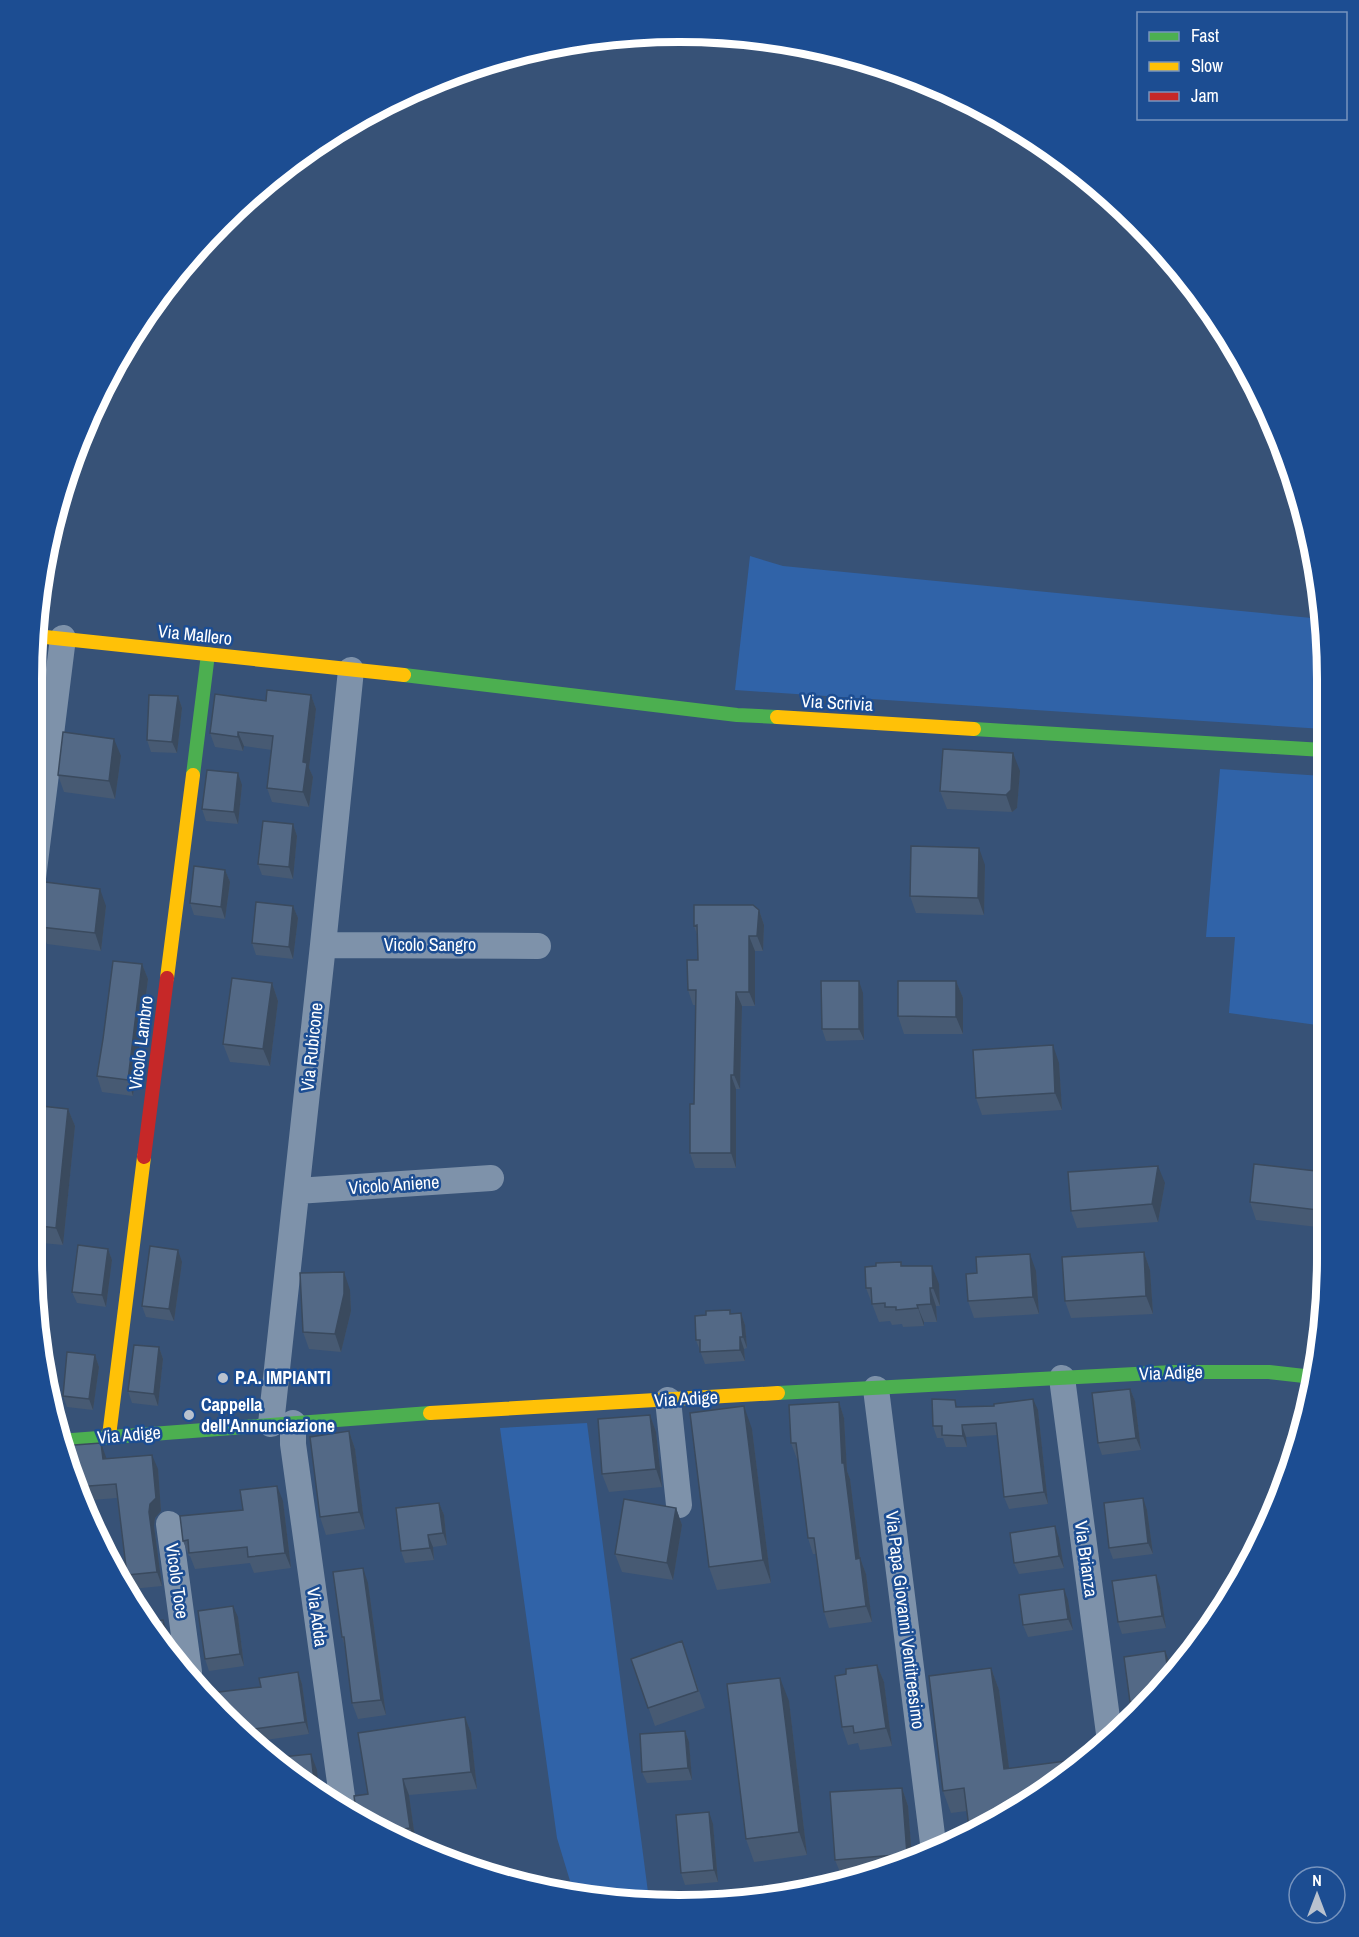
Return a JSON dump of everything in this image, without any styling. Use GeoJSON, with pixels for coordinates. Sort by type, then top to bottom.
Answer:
{"type":"FeatureCollection","features":[{"type":"Feature","properties":{"kind":"street","name":"Via Mallero"},"geometry":{"type":"LineString","coordinates":[[43,637],[351,670]]}},
{"type":"Feature","properties":{"kind":"street"},"geometry":{"type":"LineString","coordinates":[[42,806],[63,638]]}},
{"type":"Feature","properties":{"kind":"street","name":"Vicolo Lambro"},"geometry":{"type":"LineString","coordinates":[[109,1436],[208,654]]}},
{"type":"Feature","properties":{"kind":"street","name":"Via Scrivia"},"geometry":{"type":"LineString","coordinates":[[351,670],[487,684],[737,715],[1317,750]]}},
{"type":"Feature","properties":{"kind":"street","name":"Via Rubicone"},"geometry":{"type":"LineString","coordinates":[[282,1423],[297,1191],[351,670]]}},
{"type":"Feature","properties":{"kind":"street","name":"Vicolo Sangro"},"geometry":{"type":"LineString","coordinates":[[323,945],[538,946]]}},
{"type":"Feature","properties":{"kind":"street","name":"Vicolo Aniene"},"geometry":{"type":"LineString","coordinates":[[297,1191],[491,1178]]}},
{"type":"Feature","properties":{"kind":"street","name":"Via Adige"},"geometry":{"type":"LineString","coordinates":[[69,1440],[282,1423],[1173,1372],[1269,1372],[1306,1376]]}},
{"type":"Feature","properties":{"kind":"street","name":"Via Brianza"},"geometry":{"type":"LineString","coordinates":[[1062,1378],[1108,1729]]}},
{"type":"Feature","properties":{"kind":"street","name":"Via Papa Giovanni Ventitreesimo"},"geometry":{"type":"LineString","coordinates":[[876,1389],[933,1842]]}},
{"type":"Feature","properties":{"kind":"street"},"geometry":{"type":"LineString","coordinates":[[668,1400],[679,1505]]}},
{"type":"Feature","properties":{"kind":"street","name":"Via Adda"},"geometry":{"type":"LineString","coordinates":[[282,1423],[293,1444],[342,1799]]}},
{"type":"Feature","properties":{"kind":"street","name":"Vicolo Toce"},"geometry":{"type":"LineString","coordinates":[[169,1524],[188,1663]]}},
{"type":"Feature","properties":{"kind":"shaded area"},"geometry":{"type":"Polygon","coordinates":[[[750,556],[783,566],[1314,618],[1317,729],[735,690],[750,556]]]}},
{"type":"Feature","properties":{"kind":"shaded area"},"geometry":{"type":"Polygon","coordinates":[[[1220,769],[1317,776],[1317,1025],[1229,1013],[1235,937],[1206,937],[1220,769]]]}},
{"type":"Feature","properties":{"kind":"shaded area"},"geometry":{"type":"Polygon","coordinates":[[[587,1423],[648,1894],[572,1886],[557,1838],[500,1428],[587,1423]]]}},
{"type":"Feature","properties":{"kind":"building"},"geometry":{"type":"Polygon","coordinates":[[[267,690],[311,695],[303,762],[307,763],[303,792],[267,788],[273,736],[238,732],[238,737],[210,733],[215,694],[266,701],[267,690]]]}},
{"type":"Feature","properties":{"kind":"building"},"geometry":{"type":"Polygon","coordinates":[[[149,695],[178,696],[172,742],[147,740],[149,695]]]}},
{"type":"Feature","properties":{"kind":"building"},"geometry":{"type":"Polygon","coordinates":[[[63,732],[114,739],[109,781],[58,775],[63,732]]]}},
{"type":"Feature","properties":{"kind":"building"},"geometry":{"type":"Polygon","coordinates":[[[943,749],[1013,753],[1011,790],[1006,795],[940,791],[943,749]]]}},
{"type":"Feature","properties":{"kind":"building"},"geometry":{"type":"Polygon","coordinates":[[[207,770],[238,773],[234,812],[202,809],[207,770]]]}},
{"type":"Feature","properties":{"kind":"building"},"geometry":{"type":"Polygon","coordinates":[[[263,821],[293,824],[289,867],[258,864],[263,821]]]}},
{"type":"Feature","properties":{"kind":"building"},"geometry":{"type":"Polygon","coordinates":[[[911,846],[979,848],[978,898],[910,896],[911,846]]]}},
{"type":"Feature","properties":{"kind":"building"},"geometry":{"type":"Polygon","coordinates":[[[194,866],[225,870],[221,907],[190,903],[194,866]]]}},
{"type":"Feature","properties":{"kind":"building"},"geometry":{"type":"Polygon","coordinates":[[[45,882],[100,889],[95,933],[42,927],[45,882]]]}},
{"type":"Feature","properties":{"kind":"building"},"geometry":{"type":"Polygon","coordinates":[[[256,902],[293,906],[289,947],[252,943],[256,902]]]}},
{"type":"Feature","properties":{"kind":"building"},"geometry":{"type":"Polygon","coordinates":[[[694,905],[753,905],[759,910],[757,936],[749,936],[749,992],[736,992],[734,1075],[731,1075],[731,1153],[690,1153],[690,1104],[694,1104],[696,990],[688,990],[687,960],[698,960],[694,905]]]}},
{"type":"Feature","properties":{"kind":"building"},"geometry":{"type":"Polygon","coordinates":[[[113,961],[142,964],[128,1080],[97,1076],[113,961]]]}},
{"type":"Feature","properties":{"kind":"building"},"geometry":{"type":"Polygon","coordinates":[[[232,978],[272,983],[263,1049],[223,1044],[232,978]]]}},
{"type":"Feature","properties":{"kind":"building"},"geometry":{"type":"Polygon","coordinates":[[[821,981],[859,981],[859,1029],[822,1029],[821,981]]]}},
{"type":"Feature","properties":{"kind":"building"},"geometry":{"type":"Polygon","coordinates":[[[898,981],[956,981],[956,1017],[898,1016],[898,981]]]}},
{"type":"Feature","properties":{"kind":"building"},"geometry":{"type":"Polygon","coordinates":[[[1053,1045],[1055,1093],[976,1098],[973,1050],[1053,1045]]]}},
{"type":"Feature","properties":{"kind":"building"},"geometry":{"type":"Polygon","coordinates":[[[42,1106],[68,1109],[56,1228],[42,1226],[42,1106]]]}},
{"type":"Feature","properties":{"kind":"building"},"geometry":{"type":"Polygon","coordinates":[[[1254,1164],[1317,1171],[1317,1210],[1250,1202],[1254,1164]]]}},
{"type":"Feature","properties":{"kind":"building"},"geometry":{"type":"Polygon","coordinates":[[[1158,1166],[1152,1204],[1071,1211],[1068,1172],[1158,1166]]]}},
{"type":"Feature","properties":{"kind":"building"},"geometry":{"type":"Polygon","coordinates":[[[78,1245],[108,1249],[102,1295],[72,1292],[78,1245]]]}},
{"type":"Feature","properties":{"kind":"building"},"geometry":{"type":"Polygon","coordinates":[[[150,1246],[178,1250],[169,1309],[142,1306],[150,1246]]]}},
{"type":"Feature","properties":{"kind":"building"},"geometry":{"type":"Polygon","coordinates":[[[1144,1252],[1146,1296],[1065,1301],[1062,1257],[1144,1252]]]}},
{"type":"Feature","properties":{"kind":"building"},"geometry":{"type":"Polygon","coordinates":[[[1030,1254],[1033,1297],[968,1301],[966,1274],[977,1273],[976,1257],[1030,1254]]]}},
{"type":"Feature","properties":{"kind":"building"},"geometry":{"type":"Polygon","coordinates":[[[901,1262],[901,1266],[932,1266],[931,1304],[896,1310],[896,1307],[885,1307],[885,1303],[872,1304],[871,1288],[866,1288],[865,1267],[876,1266],[876,1263],[901,1262]]]}},
{"type":"Feature","properties":{"kind":"building"},"geometry":{"type":"Polygon","coordinates":[[[344,1272],[344,1294],[335,1334],[303,1332],[300,1273],[344,1272]]]}},
{"type":"Feature","properties":{"kind":"building"},"geometry":{"type":"Polygon","coordinates":[[[730,1310],[730,1314],[741,1313],[743,1337],[740,1337],[740,1350],[700,1352],[700,1340],[696,1340],[695,1316],[706,1315],[706,1311],[730,1310]]]}},
{"type":"Feature","properties":{"kind":"building"},"geometry":{"type":"Polygon","coordinates":[[[134,1345],[159,1347],[154,1394],[128,1391],[134,1345]]]}},
{"type":"Feature","properties":{"kind":"building"},"geometry":{"type":"Polygon","coordinates":[[[67,1352],[95,1355],[89,1399],[63,1396],[67,1352]]]}},
{"type":"Feature","properties":{"kind":"building"},"geometry":{"type":"Polygon","coordinates":[[[1130,1389],[1136,1438],[1098,1443],[1092,1393],[1130,1389]]]}},
{"type":"Feature","properties":{"kind":"building"},"geometry":{"type":"Polygon","coordinates":[[[932,1399],[955,1400],[956,1407],[994,1406],[994,1404],[1033,1399],[1044,1492],[1004,1497],[996,1423],[962,1425],[963,1436],[942,1435],[942,1426],[933,1426],[932,1399]]]}},
{"type":"Feature","properties":{"kind":"building"},"geometry":{"type":"Polygon","coordinates":[[[839,1402],[842,1463],[844,1463],[856,1559],[860,1558],[866,1606],[824,1612],[814,1538],[808,1538],[796,1443],[791,1443],[789,1405],[839,1402]]]}},
{"type":"Feature","properties":{"kind":"building"},"geometry":{"type":"Polygon","coordinates":[[[744,1406],[763,1560],[709,1567],[690,1413],[744,1406]]]}},
{"type":"Feature","properties":{"kind":"building"},"geometry":{"type":"Polygon","coordinates":[[[650,1415],[656,1469],[602,1474],[598,1419],[650,1415]]]}},
{"type":"Feature","properties":{"kind":"building"},"geometry":{"type":"Polygon","coordinates":[[[349,1431],[359,1512],[320,1517],[310,1437],[349,1431]]]}},
{"type":"Feature","properties":{"kind":"building"},"geometry":{"type":"Polygon","coordinates":[[[101,1443],[103,1459],[152,1455],[156,1498],[150,1504],[149,1512],[157,1572],[127,1575],[116,1484],[85,1486],[71,1445],[101,1443]]]}},
{"type":"Feature","properties":{"kind":"building"},"geometry":{"type":"Polygon","coordinates":[[[277,1486],[285,1553],[248,1557],[247,1547],[189,1553],[188,1540],[183,1541],[180,1516],[243,1510],[240,1490],[277,1486]]]}},
{"type":"Feature","properties":{"kind":"building"},"geometry":{"type":"Polygon","coordinates":[[[1143,1498],[1148,1543],[1109,1548],[1104,1503],[1143,1498]]]}},
{"type":"Feature","properties":{"kind":"building"},"geometry":{"type":"Polygon","coordinates":[[[624,1499],[676,1508],[667,1563],[615,1554],[624,1499]]]}},
{"type":"Feature","properties":{"kind":"building"},"geometry":{"type":"Polygon","coordinates":[[[439,1503],[443,1533],[428,1535],[430,1548],[401,1551],[396,1508],[439,1503]]]}},
{"type":"Feature","properties":{"kind":"building"},"geometry":{"type":"Polygon","coordinates":[[[1055,1526],[1059,1556],[1014,1563],[1010,1533],[1055,1526]]]}},
{"type":"Feature","properties":{"kind":"building"},"geometry":{"type":"Polygon","coordinates":[[[363,1568],[381,1700],[352,1703],[333,1572],[363,1568]]]}},
{"type":"Feature","properties":{"kind":"building"},"geometry":{"type":"Polygon","coordinates":[[[1156,1575],[1162,1616],[1118,1622],[1112,1581],[1156,1575]]]}},
{"type":"Feature","properties":{"kind":"building"},"geometry":{"type":"Polygon","coordinates":[[[1064,1589],[1068,1619],[1023,1625],[1019,1595],[1064,1589]]]}},
{"type":"Feature","properties":{"kind":"building"},"geometry":{"type":"Polygon","coordinates":[[[233,1606],[240,1654],[205,1659],[198,1611],[233,1606]]]}},
{"type":"Feature","properties":{"kind":"building"},"geometry":{"type":"Polygon","coordinates":[[[163,1620],[165,1634],[155,1621],[163,1620]]]}},
{"type":"Feature","properties":{"kind":"building"},"geometry":{"type":"Polygon","coordinates":[[[682,1641],[698,1691],[648,1708],[631,1659],[682,1641]]]}},
{"type":"Feature","properties":{"kind":"building"},"geometry":{"type":"Polygon","coordinates":[[[1165,1651],[1167,1668],[1136,1701],[1130,1702],[1124,1657],[1165,1651]]]}},
{"type":"Feature","properties":{"kind":"building"},"geometry":{"type":"Polygon","coordinates":[[[877,1665],[886,1728],[854,1733],[853,1726],[842,1727],[835,1676],[846,1674],[846,1669],[877,1665]]]}},
{"type":"Feature","properties":{"kind":"building"},"geometry":{"type":"Polygon","coordinates":[[[991,1668],[1004,1769],[1066,1761],[1067,1764],[1034,1788],[969,1825],[964,1788],[943,1791],[929,1676],[991,1668]]]}},
{"type":"Feature","properties":{"kind":"building"},"geometry":{"type":"Polygon","coordinates":[[[298,1672],[305,1722],[251,1729],[214,1693],[261,1687],[259,1678],[298,1672]]]}},
{"type":"Feature","properties":{"kind":"building"},"geometry":{"type":"Polygon","coordinates":[[[780,1678],[799,1832],[746,1839],[727,1684],[780,1678]]]}},
{"type":"Feature","properties":{"kind":"building"},"geometry":{"type":"Polygon","coordinates":[[[465,1717],[471,1772],[403,1779],[410,1828],[399,1830],[355,1807],[354,1796],[368,1794],[358,1733],[465,1717]]]}},
{"type":"Feature","properties":{"kind":"building"},"geometry":{"type":"Polygon","coordinates":[[[685,1731],[688,1768],[642,1772],[640,1734],[685,1731]]]}},
{"type":"Feature","properties":{"kind":"building"},"geometry":{"type":"Polygon","coordinates":[[[311,1754],[314,1780],[291,1763],[283,1757],[311,1754]]]}},
{"type":"Feature","properties":{"kind":"building"},"geometry":{"type":"Polygon","coordinates":[[[902,1788],[907,1852],[835,1860],[830,1792],[902,1788]]]}},
{"type":"Feature","properties":{"kind":"building"},"geometry":{"type":"Polygon","coordinates":[[[709,1812],[714,1870],[681,1873],[676,1815],[709,1812]]]}},
{"type":"Feature","properties":{"kind":"traffic: fast"},"geometry":{"type":"LineString","coordinates":[[193,775],[208,654]]}},
{"type":"Feature","properties":{"kind":"traffic: fast"},"geometry":{"type":"LineString","coordinates":[[404,675],[737,715],[777,717]]}},
{"type":"Feature","properties":{"kind":"traffic: fast"},"geometry":{"type":"LineString","coordinates":[[974,729],[1317,750]]}},
{"type":"Feature","properties":{"kind":"traffic: fast"},"geometry":{"type":"LineString","coordinates":[[778,1393],[1173,1372],[1269,1372],[1306,1376]]}},
{"type":"Feature","properties":{"kind":"traffic: fast"},"geometry":{"type":"LineString","coordinates":[[69,1440],[430,1413]]}},
{"type":"Feature","properties":{"kind":"traffic: slow"},"geometry":{"type":"LineString","coordinates":[[43,637],[404,675]]}},
{"type":"Feature","properties":{"kind":"traffic: slow"},"geometry":{"type":"LineString","coordinates":[[777,717],[974,729]]}},
{"type":"Feature","properties":{"kind":"traffic: slow"},"geometry":{"type":"LineString","coordinates":[[167,978],[193,775]]}},
{"type":"Feature","properties":{"kind":"traffic: slow"},"geometry":{"type":"LineString","coordinates":[[109,1436],[144,1157]]}},
{"type":"Feature","properties":{"kind":"traffic: slow"},"geometry":{"type":"LineString","coordinates":[[430,1413],[778,1393]]}},
{"type":"Feature","properties":{"kind":"traffic: jam"},"geometry":{"type":"LineString","coordinates":[[144,1157],[167,978]]}},
{"type":"Feature","properties":{"kind":"place","name":"P.A. IMPIANTI"},"geometry":{"type":"Point","coordinates":[223,1378]}},
{"type":"Feature","properties":{"kind":"place","name":"Cappella dell'Annunciazione"},"geometry":{"type":"Point","coordinates":[189,1415]}}]}
